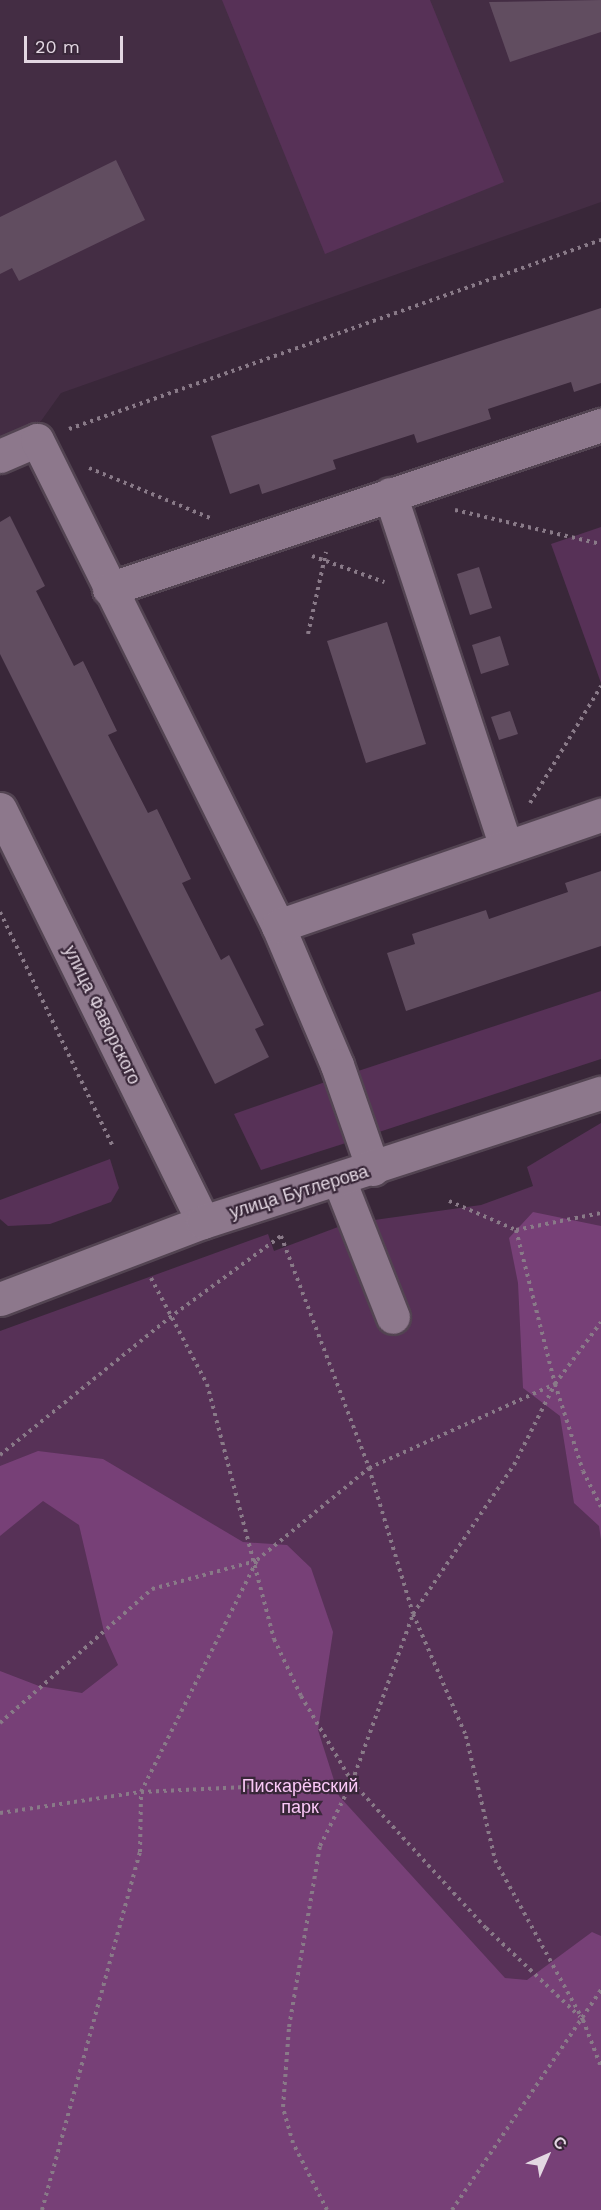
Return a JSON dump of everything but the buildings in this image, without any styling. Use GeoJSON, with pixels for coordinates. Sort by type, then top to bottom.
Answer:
{"type":"FeatureCollection","features":[{"type":"Feature","properties":{"kind":"street"},"geometry":{"type":"LineString","coordinates":[[109,589],[601,425]]}},
{"type":"Feature","properties":{"kind":"street"},"geometry":{"type":"LineString","coordinates":[[0,456],[37,440],[278,926],[337,1065],[373,1169]]}},
{"type":"Feature","properties":{"kind":"street"},"geometry":{"type":"LineString","coordinates":[[390,494],[506,846]]}},
{"type":"Feature","properties":{"kind":"street","name":"улица Фаворского"},"geometry":{"type":"LineString","coordinates":[[0,809],[203,1222]]}},
{"type":"Feature","properties":{"kind":"street"},"geometry":{"type":"LineString","coordinates":[[278,926],[601,815]]}},
{"type":"Feature","properties":{"kind":"street","name":"улица Бутлерова"},"geometry":{"type":"LineString","coordinates":[[0,1299],[203,1222],[373,1169],[601,1093]]}},
{"type":"Feature","properties":{"kind":"street"},"geometry":{"type":"LineString","coordinates":[[339,1179],[393,1317]]}},
{"type":"Feature","properties":{"kind":"path"},"geometry":{"type":"LineString","coordinates":[[37,440],[601,240]]}},
{"type":"Feature","properties":{"kind":"path"},"geometry":{"type":"LineString","coordinates":[[446,507],[601,544]]}},
{"type":"Feature","properties":{"kind":"path"},"geometry":{"type":"LineString","coordinates":[[308,634],[335,513]]}},
{"type":"Feature","properties":{"kind":"path"},"geometry":{"type":"LineString","coordinates":[[506,846],[601,686]]}},
{"type":"Feature","properties":{"kind":"path"},"geometry":{"type":"LineString","coordinates":[[0,912],[112,1145]]}},
{"type":"Feature","properties":{"kind":"path"},"geometry":{"type":"LineString","coordinates":[[448,1201],[516,1230],[601,1213]]}},
{"type":"Feature","properties":{"kind":"path"},"geometry":{"type":"LineString","coordinates":[[516,1230],[555,1384],[583,1472],[601,1507]]}},
{"type":"Feature","properties":{"kind":"path"},"geometry":{"type":"LineString","coordinates":[[0,1455],[169,1318],[281,1236],[369,1468],[413,1614],[466,1736],[495,1860],[583,2020],[601,2067]]}},
{"type":"Feature","properties":{"kind":"path"},"geometry":{"type":"LineString","coordinates":[[149,1274],[169,1318],[207,1384],[257,1560],[274,1639],[301,1696],[352,1782],[486,1928],[583,2020]]}},
{"type":"Feature","properties":{"kind":"path"},"geometry":{"type":"LineString","coordinates":[[327,2210],[293,2143],[283,2108],[285,2071],[320,1846],[352,1782],[413,1614],[514,1465],[555,1384],[601,1322]]}},
{"type":"Feature","properties":{"kind":"path"},"geometry":{"type":"LineString","coordinates":[[0,1723],[152,1589],[257,1560],[369,1468],[555,1384]]}},
{"type":"Feature","properties":{"kind":"path"},"geometry":{"type":"LineString","coordinates":[[42,2210],[140,1852],[141,1792],[257,1560]]}},
{"type":"Feature","properties":{"kind":"path"},"geometry":{"type":"LineString","coordinates":[[0,1813],[141,1792],[352,1782]]}},
{"type":"Feature","properties":{"kind":"path"},"geometry":{"type":"LineString","coordinates":[[452,2210],[583,2020],[601,1990]]}},
{"type":"Feature","properties":{"kind":"shaded area"},"geometry":{"type":"Polygon","coordinates":[[[0,0],[601,0],[601,202],[61,393],[41,421],[0,437],[0,0]]]}},
{"type":"Feature","properties":{"kind":"green space"},"geometry":{"type":"Polygon","coordinates":[[[222,0],[430,0],[504,182],[325,254],[222,0]]]}},
{"type":"Feature","properties":{"kind":"green space"},"geometry":{"type":"Polygon","coordinates":[[[601,527],[601,683],[551,544],[601,527]]]}},
{"type":"Feature","properties":{"kind":"green space"},"geometry":{"type":"Polygon","coordinates":[[[601,991],[601,1059],[376,1133],[352,1073],[601,991]]]}},
{"type":"Feature","properties":{"kind":"green space"},"geometry":{"type":"Polygon","coordinates":[[[328,1081],[349,1142],[261,1170],[234,1114],[328,1081]]]}},
{"type":"Feature","properties":{"kind":"green space","name":"Пискарёвский парк"},"geometry":{"type":"Polygon","coordinates":[[[601,1123],[601,2210],[0,2210],[0,1331],[268,1234],[274,1251],[346,1224],[481,1205],[533,1186],[527,1167],[601,1123]]]}},
{"type":"Feature","properties":{"kind":"green space"},"geometry":{"type":"Polygon","coordinates":[[[110,1159],[119,1188],[111,1202],[50,1224],[8,1226],[0,1219],[0,1200],[110,1159]]]}},
{"type":"Feature","properties":{"kind":"green space"},"geometry":{"type":"Polygon","coordinates":[[[533,1212],[601,1226],[601,1540],[599,1526],[574,1503],[560,1416],[523,1388],[518,1283],[509,1238],[533,1212]]]}},
{"type":"Feature","properties":{"kind":"green space"},"geometry":{"type":"Polygon","coordinates":[[[38,1451],[103,1459],[243,1542],[287,1545],[311,1568],[333,1632],[318,1730],[339,1796],[505,1978],[527,1980],[592,1932],[601,1936],[601,2210],[0,2210],[0,1671],[39,1686],[82,1693],[118,1665],[105,1636],[79,1525],[43,1501],[0,1536],[0,1466],[38,1451]]]}}]}
